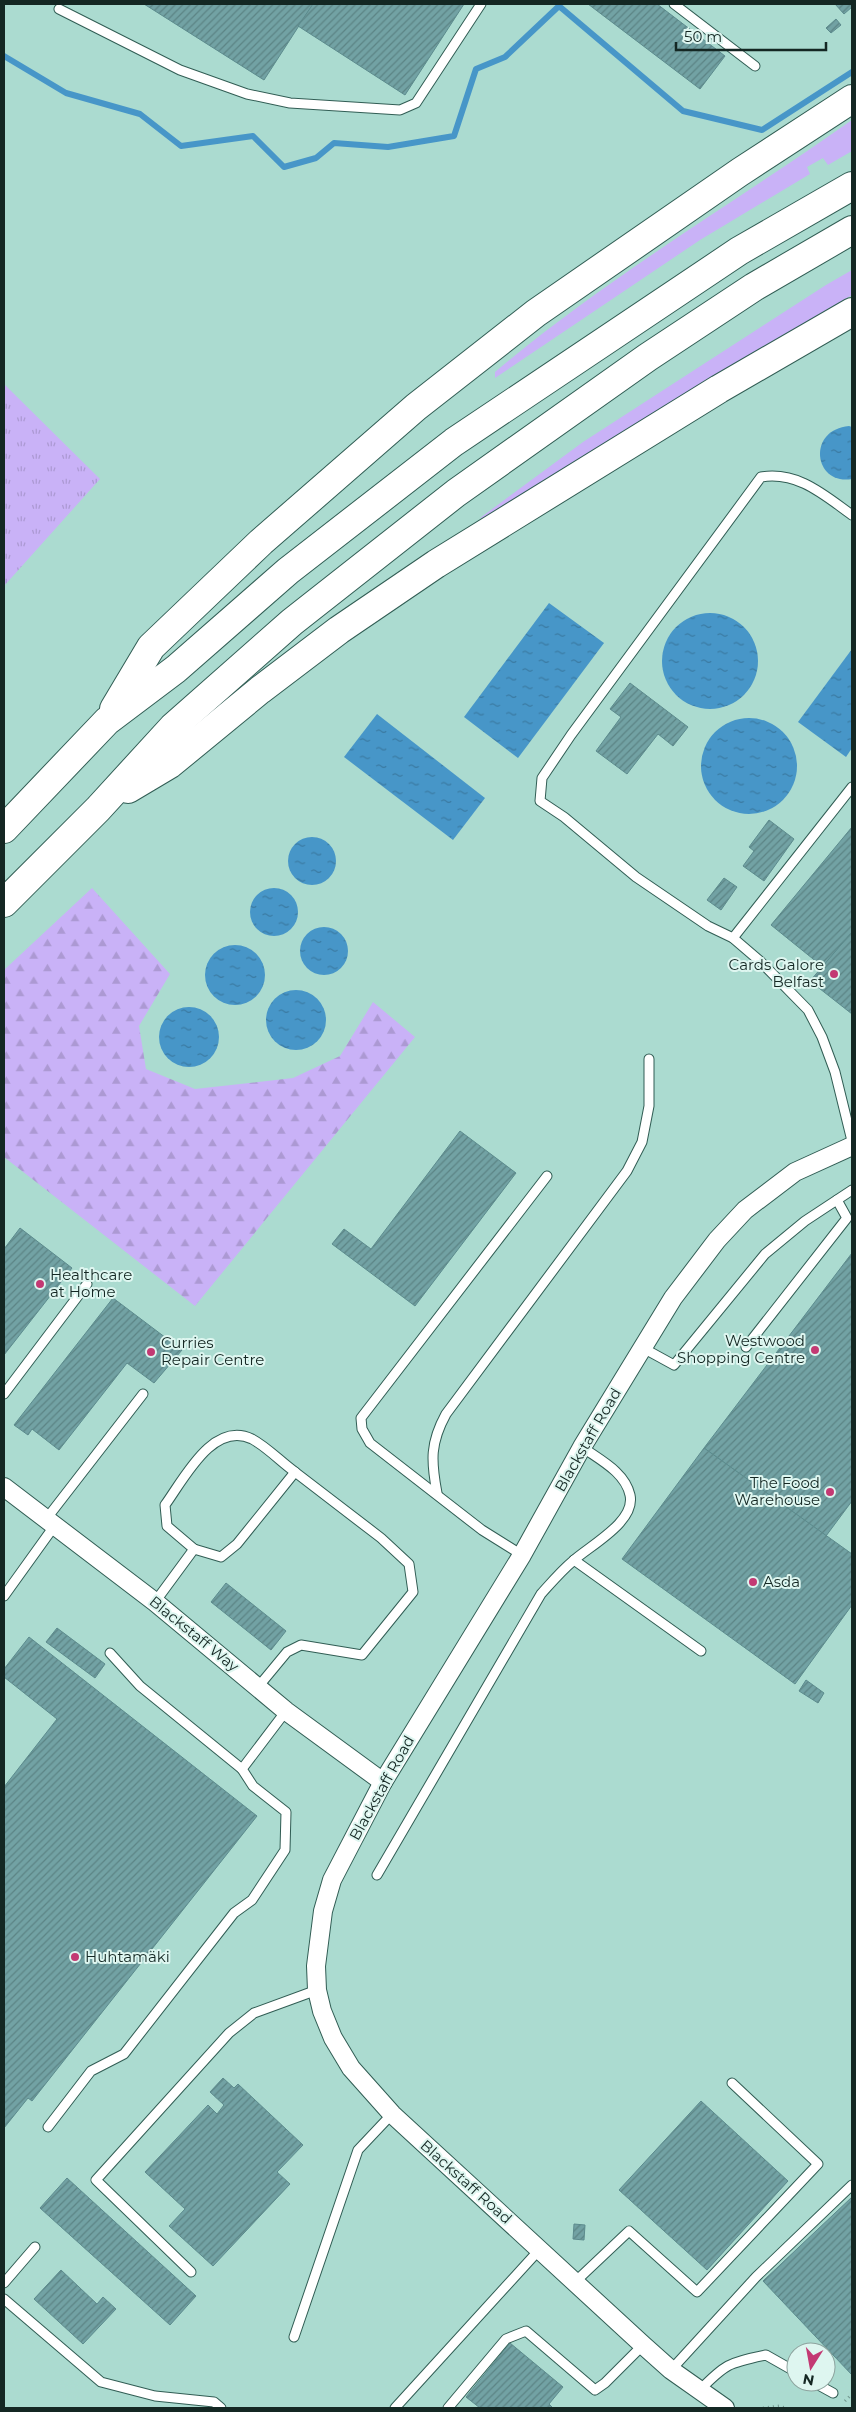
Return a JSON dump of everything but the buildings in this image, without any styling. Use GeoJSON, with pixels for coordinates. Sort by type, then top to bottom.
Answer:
{"type":"FeatureCollection","features":[{"type":"Feature","properties":{"kind":"highway"},"geometry":{"type":"LineString","coordinates":[[107,721],[151,647],[261,542],[416,407],[536,313],[732,177],[852,99]]}},
{"type":"Feature","properties":{"kind":"highway"},"geometry":{"type":"LineString","coordinates":[[4,829],[107,721],[176,669],[288,571],[454,442],[731,256],[852,186]]}},
{"type":"Feature","properties":{"kind":"highway"},"geometry":{"type":"LineString","coordinates":[[4,903],[98,809],[173,727],[292,622],[456,493],[648,357],[754,287],[852,230]]}},
{"type":"Feature","properties":{"kind":"highway"},"geometry":{"type":"LineString","coordinates":[[98,809],[170,764],[260,690],[339,630],[436,564],[719,388],[852,312]]}},
{"type":"Feature","properties":{"kind":"street","name":"Blackstaff Road"},"geometry":{"type":"LineString","coordinates":[[725,2408],[671,2370],[643,2345],[392,2114],[351,2068],[333,2038],[322,2011],[317,1990],[318,1943],[323,1911],[332,1880],[383,1782],[522,1555],[582,1447],[673,1298],[717,1240],[745,1210],[795,1172],[852,1146]]}},
{"type":"Feature","properties":{"kind":"street","name":"Blackstaff Way"},"geometry":{"type":"LineString","coordinates":[[4,1487],[155,1602],[286,1711],[383,1782]]}},
{"type":"Feature","properties":{"kind":"lane"},"geometry":{"type":"LineString","coordinates":[[59,9],[180,70],[247,94],[290,103],[400,110],[416,103],[481,4]]}},
{"type":"Feature","properties":{"kind":"lane"},"geometry":{"type":"LineString","coordinates":[[674,4],[755,66]]}},
{"type":"Feature","properties":{"kind":"lane"},"geometry":{"type":"LineString","coordinates":[[852,515],[810,485],[788,477],[774,475],[761,477],[700,563],[571,735],[542,778],[540,801],[564,817],[636,877],[708,926],[732,938],[760,962],[808,1010],[822,1037],[835,1072],[852,1141]]}},
{"type":"Feature","properties":{"kind":"lane"},"geometry":{"type":"LineString","coordinates":[[732,938],[852,787]]}},
{"type":"Feature","properties":{"kind":"lane"},"geometry":{"type":"LineString","coordinates":[[437,1493],[431,1461],[436,1433],[446,1414],[627,1172],[642,1142],[650,1106],[649,1059]]}},
{"type":"Feature","properties":{"kind":"lane"},"geometry":{"type":"LineString","coordinates":[[522,1555],[482,1530],[437,1493],[370,1443],[362,1429],[362,1418],[547,1176]]}},
{"type":"Feature","properties":{"kind":"lane"},"geometry":{"type":"LineString","coordinates":[[643,1348],[674,1365],[766,1254],[805,1220],[852,1190]]}},
{"type":"Feature","properties":{"kind":"lane"},"geometry":{"type":"LineString","coordinates":[[746,1347],[847,1218],[837,1200]]}},
{"type":"Feature","properties":{"kind":"lane"},"geometry":{"type":"LineString","coordinates":[[4,1394],[87,1284]]}},
{"type":"Feature","properties":{"kind":"lane"},"geometry":{"type":"LineString","coordinates":[[4,1596],[51,1522],[143,1394]]}},
{"type":"Feature","properties":{"kind":"lane"},"geometry":{"type":"LineString","coordinates":[[258,1688],[288,1652],[301,1646],[362,1655],[413,1592],[409,1564],[381,1538],[251,1439],[230,1435],[209,1444],[165,1505],[167,1526],[194,1549],[221,1557],[237,1544],[294,1472]]}},
{"type":"Feature","properties":{"kind":"lane"},"geometry":{"type":"LineString","coordinates":[[377,1875],[540,1594],[574,1560],[602,1540],[628,1513],[631,1496],[618,1472],[582,1447]]}},
{"type":"Feature","properties":{"kind":"lane"},"geometry":{"type":"LineString","coordinates":[[155,1602],[194,1549]]}},
{"type":"Feature","properties":{"kind":"lane"},"geometry":{"type":"LineString","coordinates":[[574,1560],[700,1651]]}},
{"type":"Feature","properties":{"kind":"lane"},"geometry":{"type":"LineString","coordinates":[[48,2127],[91,2071],[124,2054],[234,1913],[252,1900],[285,1850],[286,1812],[253,1786],[242,1770],[140,1686],[110,1653]]}},
{"type":"Feature","properties":{"kind":"lane"},"geometry":{"type":"LineString","coordinates":[[242,1770],[286,1711]]}},
{"type":"Feature","properties":{"kind":"lane"},"geometry":{"type":"LineString","coordinates":[[191,2272],[96,2180],[229,2033],[254,2013],[317,1990]]}},
{"type":"Feature","properties":{"kind":"lane"},"geometry":{"type":"LineString","coordinates":[[575,2282],[629,2231],[697,2292],[818,2164],[732,2083]]}},
{"type":"Feature","properties":{"kind":"lane"},"geometry":{"type":"LineString","coordinates":[[294,2336],[358,2150],[392,2114]]}},
{"type":"Feature","properties":{"kind":"lane"},"geometry":{"type":"LineString","coordinates":[[671,2370],[756,2277],[852,2186]]}},
{"type":"Feature","properties":{"kind":"lane"},"geometry":{"type":"LineString","coordinates":[[4,2283],[35,2247]]}},
{"type":"Feature","properties":{"kind":"lane"},"geometry":{"type":"LineString","coordinates":[[395,2408],[540,2249]]}},
{"type":"Feature","properties":{"kind":"lane"},"geometry":{"type":"LineString","coordinates":[[4,2299],[102,2382],[154,2396],[214,2402],[221,2408]]}},
{"type":"Feature","properties":{"kind":"lane"},"geometry":{"type":"LineString","coordinates":[[448,2408],[506,2339],[526,2331],[594,2390],[605,2383],[643,2345]]}},
{"type":"Feature","properties":{"kind":"lane"},"geometry":{"type":"LineString","coordinates":[[699,2391],[721,2368],[735,2362],[766,2355],[786,2366]]}},
{"type":"Feature","properties":{"kind":"path"},"geometry":{"type":"LineString","coordinates":[[764,2408],[779,2406],[785,2408]]}},
{"type":"Feature","properties":{"kind":"green space"},"geometry":{"type":"Polygon","coordinates":[[[852,120],[852,151],[828,165],[823,158],[807,167],[810,174],[700,240],[495,378],[495,372],[537,338],[625,273],[852,120]]]}},
{"type":"Feature","properties":{"kind":"green space"},"geometry":{"type":"Polygon","coordinates":[[[852,270],[852,295],[720,372],[495,516],[480,518],[583,442],[852,270]]]}},
{"type":"Feature","properties":{"kind":"green space"},"geometry":{"type":"Polygon","coordinates":[[[4,384],[100,479],[4,586],[4,384]]]}},
{"type":"Feature","properties":{"kind":"green space"},"geometry":{"type":"Polygon","coordinates":[[[92,888],[170,974],[139,1026],[146,1069],[195,1089],[293,1078],[340,1056],[373,1002],[415,1037],[195,1306],[4,1157],[4,970],[92,888]]]}},
{"type":"Feature","properties":{"kind":"water"},"geometry":{"type":"Polygon","coordinates":[[[849,426],[852,427],[852,479],[839,479],[829,474],[823,466],[820,457],[821,446],[826,437],[835,430],[849,426]]]}},
{"type":"Feature","properties":{"kind":"water"},"geometry":{"type":"Polygon","coordinates":[[[549,603],[604,643],[518,758],[464,717],[549,603]]]}},
{"type":"Feature","properties":{"kind":"water"},"geometry":{"type":"Polygon","coordinates":[[[710,613],[728,617],[744,627],[754,643],[758,661],[754,679],[744,695],[728,705],[710,709],[692,705],[676,695],[666,679],[662,661],[666,643],[676,627],[692,617],[710,613]]]}},
{"type":"Feature","properties":{"kind":"water"},"geometry":{"type":"Polygon","coordinates":[[[852,649],[852,748],[846,757],[798,722],[852,649]]]}},
{"type":"Feature","properties":{"kind":"water"},"geometry":{"type":"Polygon","coordinates":[[[377,714],[485,798],[453,840],[344,757],[377,714]]]}},
{"type":"Feature","properties":{"kind":"water"},"geometry":{"type":"Polygon","coordinates":[[[749,718],[767,722],[783,732],[793,748],[797,766],[793,784],[783,800],[767,810],[749,814],[731,810],[715,800],[705,784],[701,766],[705,748],[715,732],[731,722],[749,718]]]}},
{"type":"Feature","properties":{"kind":"water"},"geometry":{"type":"Polygon","coordinates":[[[312,837],[321,839],[329,844],[334,852],[336,861],[334,870],[329,878],[321,883],[312,885],[303,883],[295,878],[290,870],[288,861],[290,852],[295,844],[303,839],[312,837]]]}},
{"type":"Feature","properties":{"kind":"water"},"geometry":{"type":"Polygon","coordinates":[[[274,888],[283,890],[291,895],[296,903],[298,912],[296,921],[291,929],[283,934],[274,936],[265,934],[257,929],[252,921],[250,912],[252,903],[257,895],[265,890],[274,888]]]}},
{"type":"Feature","properties":{"kind":"water"},"geometry":{"type":"Polygon","coordinates":[[[324,927],[333,929],[341,934],[346,942],[348,951],[346,960],[341,968],[333,973],[324,975],[315,973],[307,968],[302,960],[300,951],[302,942],[307,934],[315,929],[324,927]]]}},
{"type":"Feature","properties":{"kind":"water"},"geometry":{"type":"Polygon","coordinates":[[[229,945],[241,945],[252,950],[260,958],[265,969],[263,987],[252,1000],[241,1005],[229,1005],[218,1000],[210,992],[205,981],[205,969],[210,958],[218,950],[229,945]]]}},
{"type":"Feature","properties":{"kind":"water"},"geometry":{"type":"Polygon","coordinates":[[[290,990],[302,990],[313,995],[321,1003],[326,1014],[324,1032],[313,1045],[302,1050],[290,1050],[279,1045],[271,1037],[266,1026],[266,1014],[271,1003],[279,995],[290,990]]]}},
{"type":"Feature","properties":{"kind":"water"},"geometry":{"type":"Polygon","coordinates":[[[189,1007],[206,1012],[214,1020],[219,1037],[214,1054],[206,1062],[189,1067],[172,1062],[164,1054],[159,1037],[164,1020],[172,1012],[189,1007]]]}},
{"type":"Feature","properties":{"kind":"waterway"},"geometry":{"type":"LineString","coordinates":[[4,56],[66,93],[140,114],[181,146],[253,136],[284,167],[316,158],[334,143],[388,147],[454,136],[476,69],[505,57],[559,6],[683,111],[762,130],[852,72]]}},
{"type":"Feature","properties":{"kind":"place","name":"Cards Galore Belfast"},"geometry":{"type":"Point","coordinates":[834,974]}},
{"type":"Feature","properties":{"kind":"place","name":"Healthcare at Home"},"geometry":{"type":"Point","coordinates":[40,1284]}},
{"type":"Feature","properties":{"kind":"place","name":"Westwood Shopping Centre"},"geometry":{"type":"Point","coordinates":[815,1350]}},
{"type":"Feature","properties":{"kind":"place","name":"Curries Repair Centre"},"geometry":{"type":"Point","coordinates":[151,1352]}},
{"type":"Feature","properties":{"kind":"place","name":"The Food Warehouse"},"geometry":{"type":"Point","coordinates":[830,1492]}},
{"type":"Feature","properties":{"kind":"place","name":"Asda"},"geometry":{"type":"Point","coordinates":[753,1582]}},
{"type":"Feature","properties":{"kind":"place","name":"Huhtamäki"},"geometry":{"type":"Point","coordinates":[75,1957]}}]}
